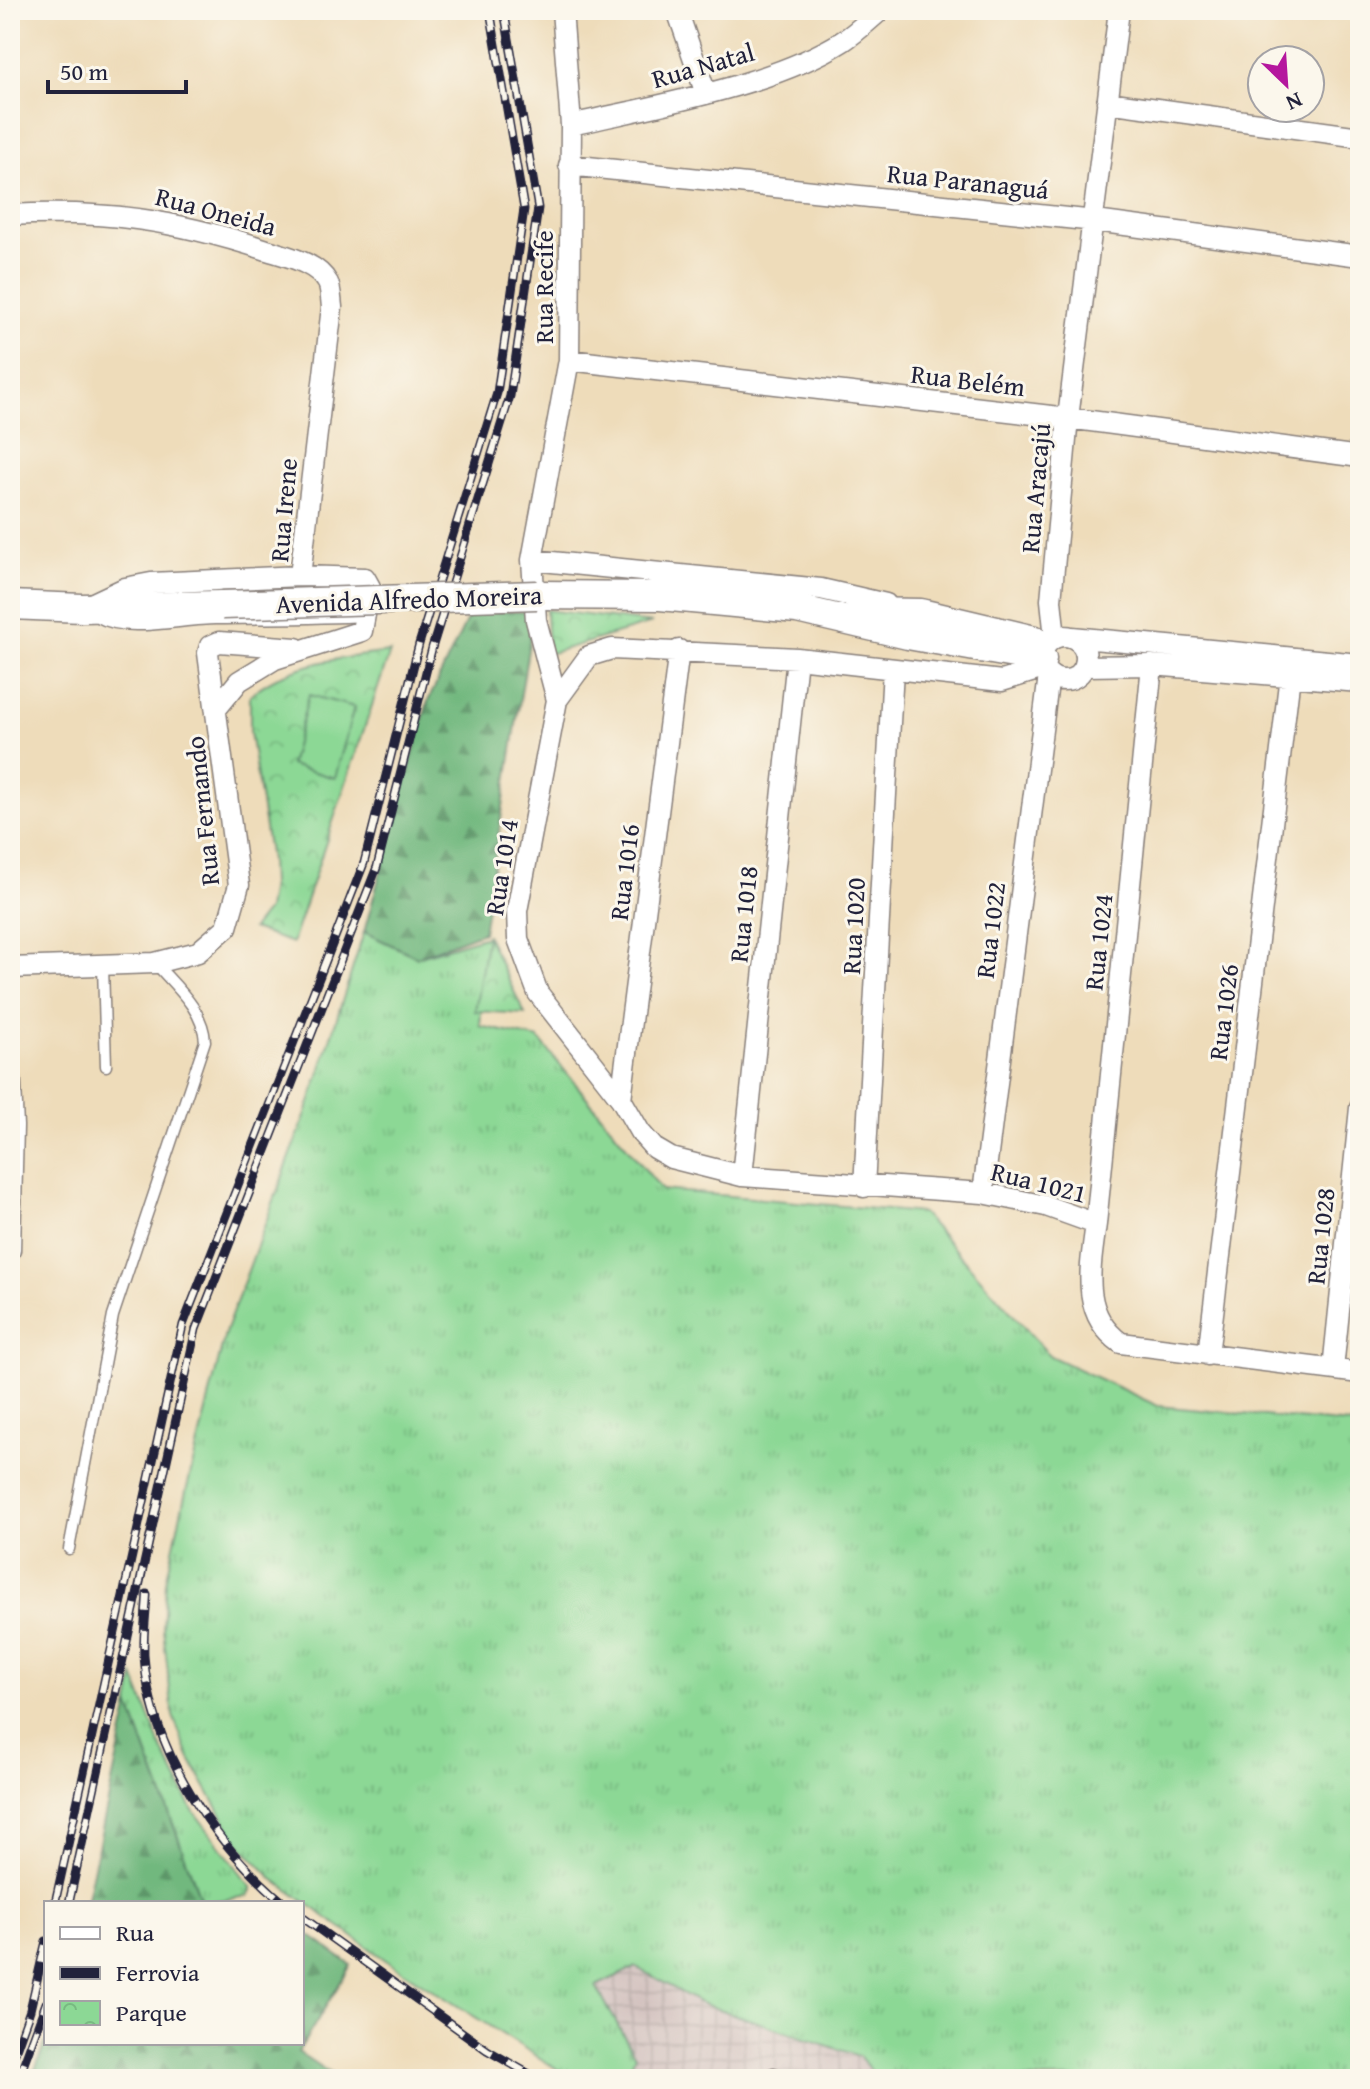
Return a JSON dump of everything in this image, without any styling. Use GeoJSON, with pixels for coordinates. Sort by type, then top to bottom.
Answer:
{"type":"FeatureCollection","features":[{"type":"Feature","properties":{"kind":"street","name":"Rua Recife"},"geometry":{"type":"LineString","coordinates":[[532,560],[569,360],[571,125],[562,10]]}},
{"type":"Feature","properties":{"kind":"street"},"geometry":{"type":"LineString","coordinates":[[677,10],[706,94]]}},
{"type":"Feature","properties":{"kind":"street","name":"Rua Natal"},"geometry":{"type":"LineString","coordinates":[[571,125],[706,94],[808,58],[843,41],[881,10]]}},
{"type":"Feature","properties":{"kind":"street","name":"Rua Aracajú"},"geometry":{"type":"LineString","coordinates":[[1052,653],[1051,600],[1068,418],[1119,10]]}},
{"type":"Feature","properties":{"kind":"street"},"geometry":{"type":"LineString","coordinates":[[1107,102],[1360,137]]}},
{"type":"Feature","properties":{"kind":"street","name":"Rua Paranaguá"},"geometry":{"type":"LineString","coordinates":[[569,165],[1095,221],[1360,256]]}},
{"type":"Feature","properties":{"kind":"street","name":"Rua Oneida"},"geometry":{"type":"LineString","coordinates":[[10,215],[67,212],[139,217],[198,227],[297,259],[316,269],[329,283],[332,307]]}},
{"type":"Feature","properties":{"kind":"street","name":"Rua Irene"},"geometry":{"type":"LineString","coordinates":[[332,307],[300,576],[365,578],[370,587],[364,616]]}},
{"type":"Feature","properties":{"kind":"street","name":"Rua Belém"},"geometry":{"type":"LineString","coordinates":[[569,360],[1068,418],[1360,457]]}},
{"type":"Feature","properties":{"kind":"street","name":"Avenida Alfredo Moreira"},"geometry":{"type":"LineString","coordinates":[[532,560],[821,589],[921,613],[1052,653]]}},
{"type":"Feature","properties":{"kind":"street","name":"Rua 1014"},"geometry":{"type":"LineString","coordinates":[[532,560],[536,620],[557,700],[517,911],[518,939],[538,993],[621,1099],[654,1148],[671,1158],[742,1176]]}},
{"type":"Feature","properties":{"kind":"street"},"geometry":{"type":"LineString","coordinates":[[82,608],[125,588],[151,583],[300,576]]}},
{"type":"Feature","properties":{"kind":"street","name":"Avenida Alfredo Moreira"},"geometry":{"type":"LineString","coordinates":[[10,605],[82,608],[601,594],[660,596],[803,610],[921,613]]}},
{"type":"Feature","properties":{"kind":"street","name":"Avenida Alfredo Moreira"},"geometry":{"type":"LineString","coordinates":[[803,610],[908,635],[1052,653],[1360,664]]}},
{"type":"Feature","properties":{"kind":"street"},"geometry":{"type":"LineString","coordinates":[[217,708],[239,681],[255,670],[305,648],[358,634],[364,616]]}},
{"type":"Feature","properties":{"kind":"street","name":"Rua Fernando"},"geometry":{"type":"LineString","coordinates":[[10,968],[155,963],[198,952],[215,941],[227,927],[239,885],[208,653],[210,646],[219,642],[305,648]]}},
{"type":"Feature","properties":{"kind":"street","name":"Avenida Alfredo Moreira"},"geometry":{"type":"LineString","coordinates":[[557,700],[589,656],[612,649],[797,658],[1002,681],[1052,653]]}},
{"type":"Feature","properties":{"kind":"street"},"geometry":{"type":"LineString","coordinates":[[1084,649],[1085,666],[1074,678],[1065,680],[1052,653],[1084,649]]}},
{"type":"Feature","properties":{"kind":"street","name":"Rua 1016"},"geometry":{"type":"LineString","coordinates":[[621,1099],[679,650]]}},
{"type":"Feature","properties":{"kind":"street","name":"Rua 1022"},"geometry":{"type":"LineString","coordinates":[[983,1193],[1052,653]]}},
{"type":"Feature","properties":{"kind":"street","name":"Rua 1018"},"geometry":{"type":"LineString","coordinates":[[742,1176],[797,658]]}},
{"type":"Feature","properties":{"kind":"street"},"geometry":{"type":"LineString","coordinates":[[1085,666],[1152,665],[1360,682]]}},
{"type":"Feature","properties":{"kind":"street","name":"Rua 1024"},"geometry":{"type":"LineString","coordinates":[[1096,1224],[1152,665]]}},
{"type":"Feature","properties":{"kind":"street","name":"Rua 1020"},"geometry":{"type":"LineString","coordinates":[[864,1187],[893,669]]}},
{"type":"Feature","properties":{"kind":"street","name":"Rua 1026"},"geometry":{"type":"LineString","coordinates":[[1208,1355],[1290,675]]}},
{"type":"Feature","properties":{"kind":"street"},"geometry":{"type":"LineString","coordinates":[[10,1065],[13,1126],[10,1250]]}},
{"type":"Feature","properties":{"kind":"street","name":"Rua 1028"},"geometry":{"type":"LineString","coordinates":[[1333,1369],[1360,1108]]}},
{"type":"Feature","properties":{"kind":"street","name":"Rua 1021"},"geometry":{"type":"LineString","coordinates":[[742,1176],[983,1193],[1046,1206],[1096,1224],[1090,1298],[1106,1333],[1121,1343],[1360,1373]]}},
{"type":"Feature","properties":{"kind":"lane"},"geometry":{"type":"LineString","coordinates":[[82,608],[105,621],[151,624],[211,619],[364,616]]}},
{"type":"Feature","properties":{"kind":"lane"},"geometry":{"type":"LineString","coordinates":[[69,1549],[113,1316],[205,1041],[204,1025],[195,1009],[155,963]]}},
{"type":"Feature","properties":{"kind":"lane"},"geometry":{"type":"LineString","coordinates":[[103,966],[106,1066]]}},
{"type":"Feature","properties":{"kind":"lane"},"geometry":{"type":"LineString","coordinates":[[757,2079],[774,2073],[790,2079]]}},
{"type":"Feature","properties":{"kind":"shaded area"},"geometry":{"type":"Polygon","coordinates":[[[636,1967],[700,2003],[859,2056],[877,2079],[626,2079],[635,2056],[596,1985],[636,1967]]]}},
{"type":"Feature","properties":{"kind":"green space"},"geometry":{"type":"Polygon","coordinates":[[[546,610],[652,623],[548,654],[546,610]]]}},
{"type":"Feature","properties":{"kind":"green space"},"geometry":{"type":"Polygon","coordinates":[[[471,611],[534,612],[483,932],[417,957],[364,932],[428,701],[471,611]]]}},
{"type":"Feature","properties":{"kind":"green space"},"geometry":{"type":"Polygon","coordinates":[[[390,652],[292,943],[252,929],[267,910],[271,885],[270,860],[250,732],[250,695],[281,675],[299,668],[390,652]]]}},
{"type":"Feature","properties":{"kind":"green space"},"geometry":{"type":"Polygon","coordinates":[[[309,695],[354,707],[335,778],[290,765],[309,695]]]}},
{"type":"Feature","properties":{"kind":"green space"},"geometry":{"type":"Polygon","coordinates":[[[364,932],[417,957],[487,936],[480,1026],[539,1039],[662,1190],[922,1213],[1050,1356],[1158,1406],[1360,1425],[1360,2079],[877,2079],[859,2056],[700,2003],[636,1967],[596,1986],[635,2056],[626,2079],[573,2079],[390,1963],[273,1879],[235,1839],[189,1757],[173,1716],[163,1629],[166,1582],[226,1330],[311,1100],[364,932]]]}},
{"type":"Feature","properties":{"kind":"green space"},"geometry":{"type":"Polygon","coordinates":[[[487,936],[525,1014],[475,1011],[487,936]]]}},
{"type":"Feature","properties":{"kind":"green space"},"geometry":{"type":"Polygon","coordinates":[[[134,1676],[162,1749],[192,1809],[252,1888],[248,1896],[201,1901],[129,1704],[134,1676]]]}},
{"type":"Feature","properties":{"kind":"green space"},"geometry":{"type":"Polygon","coordinates":[[[129,1704],[201,1901],[86,1901],[129,1704]]]}},
{"type":"Feature","properties":{"kind":"green space"},"geometry":{"type":"Polygon","coordinates":[[[304,1931],[351,1965],[304,2042],[304,1931]]]}},
{"type":"Feature","properties":{"kind":"green space"},"geometry":{"type":"Polygon","coordinates":[[[45,2045],[302,2045],[298,2052],[339,2079],[31,2079],[45,2045]]]}},
{"type":"Feature","properties":{"kind":"railway"},"geometry":{"type":"LineString","coordinates":[[55,1901],[183,1325],[364,863],[419,644],[497,393],[524,209],[490,10]]}},
{"type":"Feature","properties":{"kind":"railway"},"geometry":{"type":"LineString","coordinates":[[69,1901],[196,1329],[377,867],[432,648],[510,396],[538,208],[504,10]]}},
{"type":"Feature","properties":{"kind":"railway"},"geometry":{"type":"LineString","coordinates":[[147,1594],[144,1656],[149,1691],[173,1760],[211,1824],[258,1880],[282,1901]]}},
{"type":"Feature","properties":{"kind":"railway"},"geometry":{"type":"LineString","coordinates":[[304,1918],[487,2050],[538,2079]]}},
{"type":"Feature","properties":{"kind":"railway"},"geometry":{"type":"LineString","coordinates":[[10,2066],[30,2010],[44,1950]]}},
{"type":"Feature","properties":{"kind":"railway"},"geometry":{"type":"LineString","coordinates":[[18,2079],[44,2008]]}}]}
